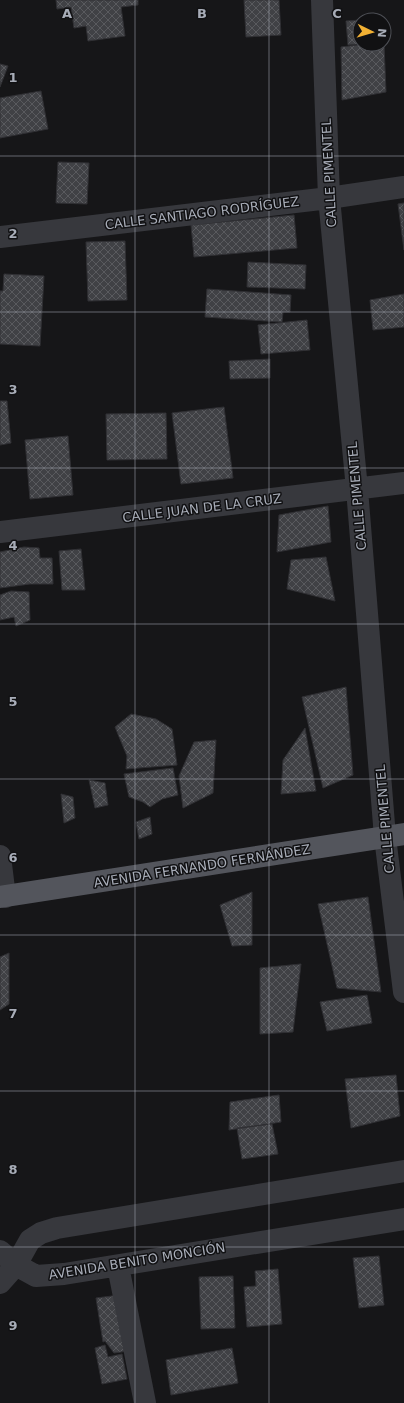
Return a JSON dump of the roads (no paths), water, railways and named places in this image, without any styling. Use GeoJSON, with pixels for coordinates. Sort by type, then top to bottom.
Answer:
{"type":"FeatureCollection","features":[{"type":"Feature","properties":{"kind":"main road","name":"AVENIDA FERNANDO FERNÁNDEZ"},"geometry":{"type":"LineString","coordinates":[[2,897],[395,835]]}},
{"type":"Feature","properties":{"kind":"street","name":"CALLE PIMENTEL"},"geometry":{"type":"LineString","coordinates":[[322,0],[329,198],[357,489],[395,835],[404,992]]}},
{"type":"Feature","properties":{"kind":"street","name":"CALLE SANTIAGO RODRÍGUEZ"},"geometry":{"type":"LineString","coordinates":[[0,238],[329,198],[404,187]]}},
{"type":"Feature","properties":{"kind":"street","name":"CALLE JUAN DE LA CRUZ"},"geometry":{"type":"LineString","coordinates":[[0,532],[404,483]]}},
{"type":"Feature","properties":{"kind":"street"},"geometry":{"type":"LineString","coordinates":[[0,856],[2,897]]}},
{"type":"Feature","properties":{"kind":"street"},"geometry":{"type":"LineString","coordinates":[[0,1283],[16,1265],[30,1240],[41,1233],[57,1228],[404,1171]]}},
{"type":"Feature","properties":{"kind":"street","name":"AVENIDA BENITO MONCIÓN"},"geometry":{"type":"LineString","coordinates":[[0,1251],[16,1265],[36,1276],[64,1274],[404,1219]]}},
{"type":"Feature","properties":{"kind":"street"},"geometry":{"type":"LineString","coordinates":[[118,1266],[145,1403]]}}]}
